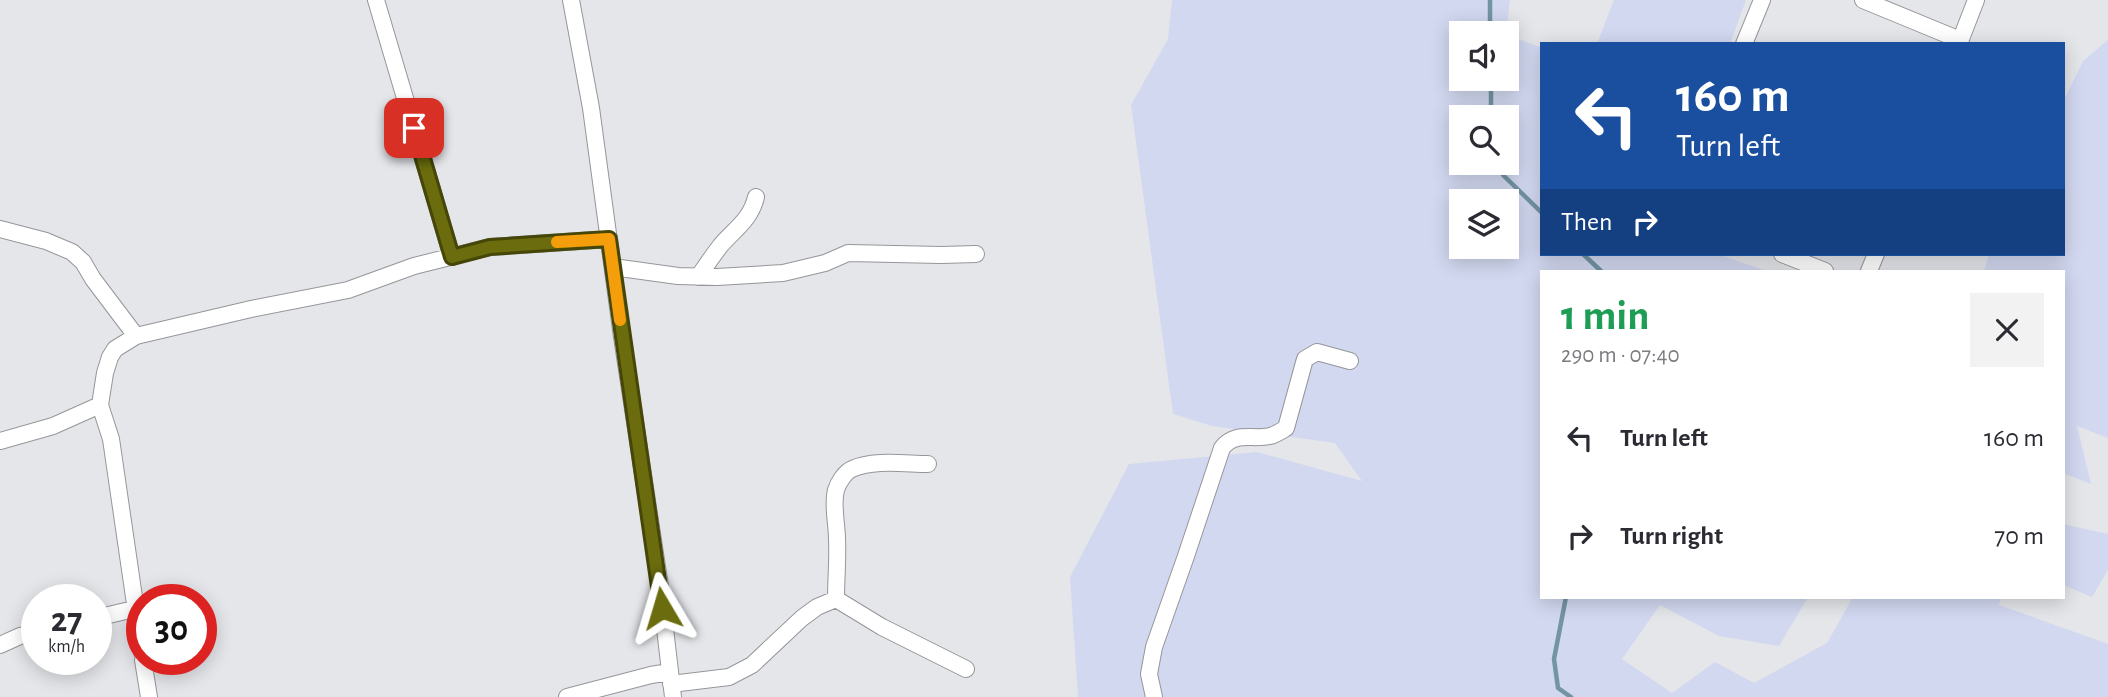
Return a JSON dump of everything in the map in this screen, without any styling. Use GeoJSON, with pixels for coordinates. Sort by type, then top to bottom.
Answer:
{"type":"FeatureCollection","features":[{"type":"Feature","properties":{"kind":"street"},"geometry":{"type":"LineString","coordinates":[[376,0],[452,257]]}},
{"type":"Feature","properties":{"kind":"street"},"geometry":{"type":"LineString","coordinates":[[571,0],[591,108],[660,586],[671,684]]}},
{"type":"Feature","properties":{"kind":"street"},"geometry":{"type":"LineString","coordinates":[[1745,42],[1762,0]]}},
{"type":"Feature","properties":{"kind":"street"},"geometry":{"type":"LineString","coordinates":[[1863,0],[1960,42],[1976,0]]}},
{"type":"Feature","properties":{"kind":"street"},"geometry":{"type":"LineString","coordinates":[[698,277],[722,244],[743,224],[753,209],[756,197]]}},
{"type":"Feature","properties":{"kind":"street"},"geometry":{"type":"LineString","coordinates":[[0,229],[46,241],[72,252],[83,262],[136,336]]}},
{"type":"Feature","properties":{"kind":"street"},"geometry":{"type":"LineString","coordinates":[[131,584],[111,439],[100,405],[110,357],[124,342],[136,336],[251,309],[348,290],[414,266],[490,247],[609,239]]}},
{"type":"Feature","properties":{"kind":"street"},"geometry":{"type":"LineString","coordinates":[[612,267],[698,277],[783,273],[825,263],[848,253],[976,254]]}},
{"type":"Feature","properties":{"kind":"street"},"geometry":{"type":"LineString","coordinates":[[1787,256],[1822,270]]}},
{"type":"Feature","properties":{"kind":"street"},"geometry":{"type":"LineString","coordinates":[[1154,697],[1149,674],[1154,647],[1222,448],[1226,442],[1238,437],[1271,436],[1286,428],[1305,359],[1317,352],[1350,361]]}},
{"type":"Feature","properties":{"kind":"street"},"geometry":{"type":"LineString","coordinates":[[0,441],[53,426],[100,405]]}},
{"type":"Feature","properties":{"kind":"street"},"geometry":{"type":"LineString","coordinates":[[836,599],[838,540],[835,503],[836,489],[842,478],[851,469],[866,466],[890,463],[928,464]]}},
{"type":"Feature","properties":{"kind":"street"},"geometry":{"type":"LineString","coordinates":[[567,697],[651,675],[671,684],[722,679],[752,665],[802,618],[817,607],[836,599]]}},
{"type":"Feature","properties":{"kind":"street"},"geometry":{"type":"LineString","coordinates":[[836,599],[882,627],[966,669]]}},
{"type":"Feature","properties":{"kind":"street"},"geometry":{"type":"LineString","coordinates":[[0,645],[21,636]]}},
{"type":"Feature","properties":{"kind":"street"},"geometry":{"type":"LineString","coordinates":[[145,675],[149,697]]}},
{"type":"Feature","properties":{"kind":"shaded area"},"geometry":{"type":"Polygon","coordinates":[[[1172,0],[1510,0],[1507,21],[1449,21],[1449,91],[1519,91],[1519,39],[1540,47],[1540,256],[1723,256],[1764,270],[1540,270],[1540,599],[1807,599],[1779,646],[1719,636],[1660,605],[1622,659],[1672,693],[1715,662],[1754,683],[1827,643],[1852,599],[2000,599],[1999,605],[2108,644],[2108,697],[1078,697],[1070,577],[1129,464],[1257,452],[1362,481],[1335,443],[1212,426],[1173,414],[1131,105],[1168,39],[1172,0]]]}},
{"type":"Feature","properties":{"kind":"shaded area"},"geometry":{"type":"Polygon","coordinates":[[[1614,0],[1746,0],[1731,42],[1598,42],[1614,0]]]}},
{"type":"Feature","properties":{"kind":"shaded area"},"geometry":{"type":"Polygon","coordinates":[[[2108,40],[2108,438],[2077,426],[2091,484],[2065,474],[2065,270],[1984,270],[1988,256],[2065,256],[2065,98],[2083,61],[2108,40]]]}},
{"type":"Feature","properties":{"kind":"shaded area"},"geometry":{"type":"Polygon","coordinates":[[[2065,524],[2108,534],[2108,570],[2092,597],[2065,586],[2065,524]]]}},
{"type":"Feature","properties":{"kind":"waterway"},"geometry":{"type":"LineString","coordinates":[[1490,0],[1490,21]]}},
{"type":"Feature","properties":{"kind":"waterway"},"geometry":{"type":"LineString","coordinates":[[1491,91],[1491,105]]}},
{"type":"Feature","properties":{"kind":"waterway"},"geometry":{"type":"LineString","coordinates":[[1503,175],[1540,211]]}},
{"type":"Feature","properties":{"kind":"waterway"},"geometry":{"type":"LineString","coordinates":[[1585,256],[1600,270]]}},
{"type":"Feature","properties":{"kind":"waterway"},"geometry":{"type":"LineString","coordinates":[[1566,599],[1554,659],[1558,688],[1571,697]]}},
{"type":"Feature","properties":{"kind":"slow traffic"},"geometry":{"type":"LineString","coordinates":[[557,242],[609,239],[620,320]]}},
{"type":"Feature","properties":{"kind":"route"},"geometry":{"type":"LineString","coordinates":[[414,128],[452,257],[490,247],[609,239],[662,608]]}}]}
